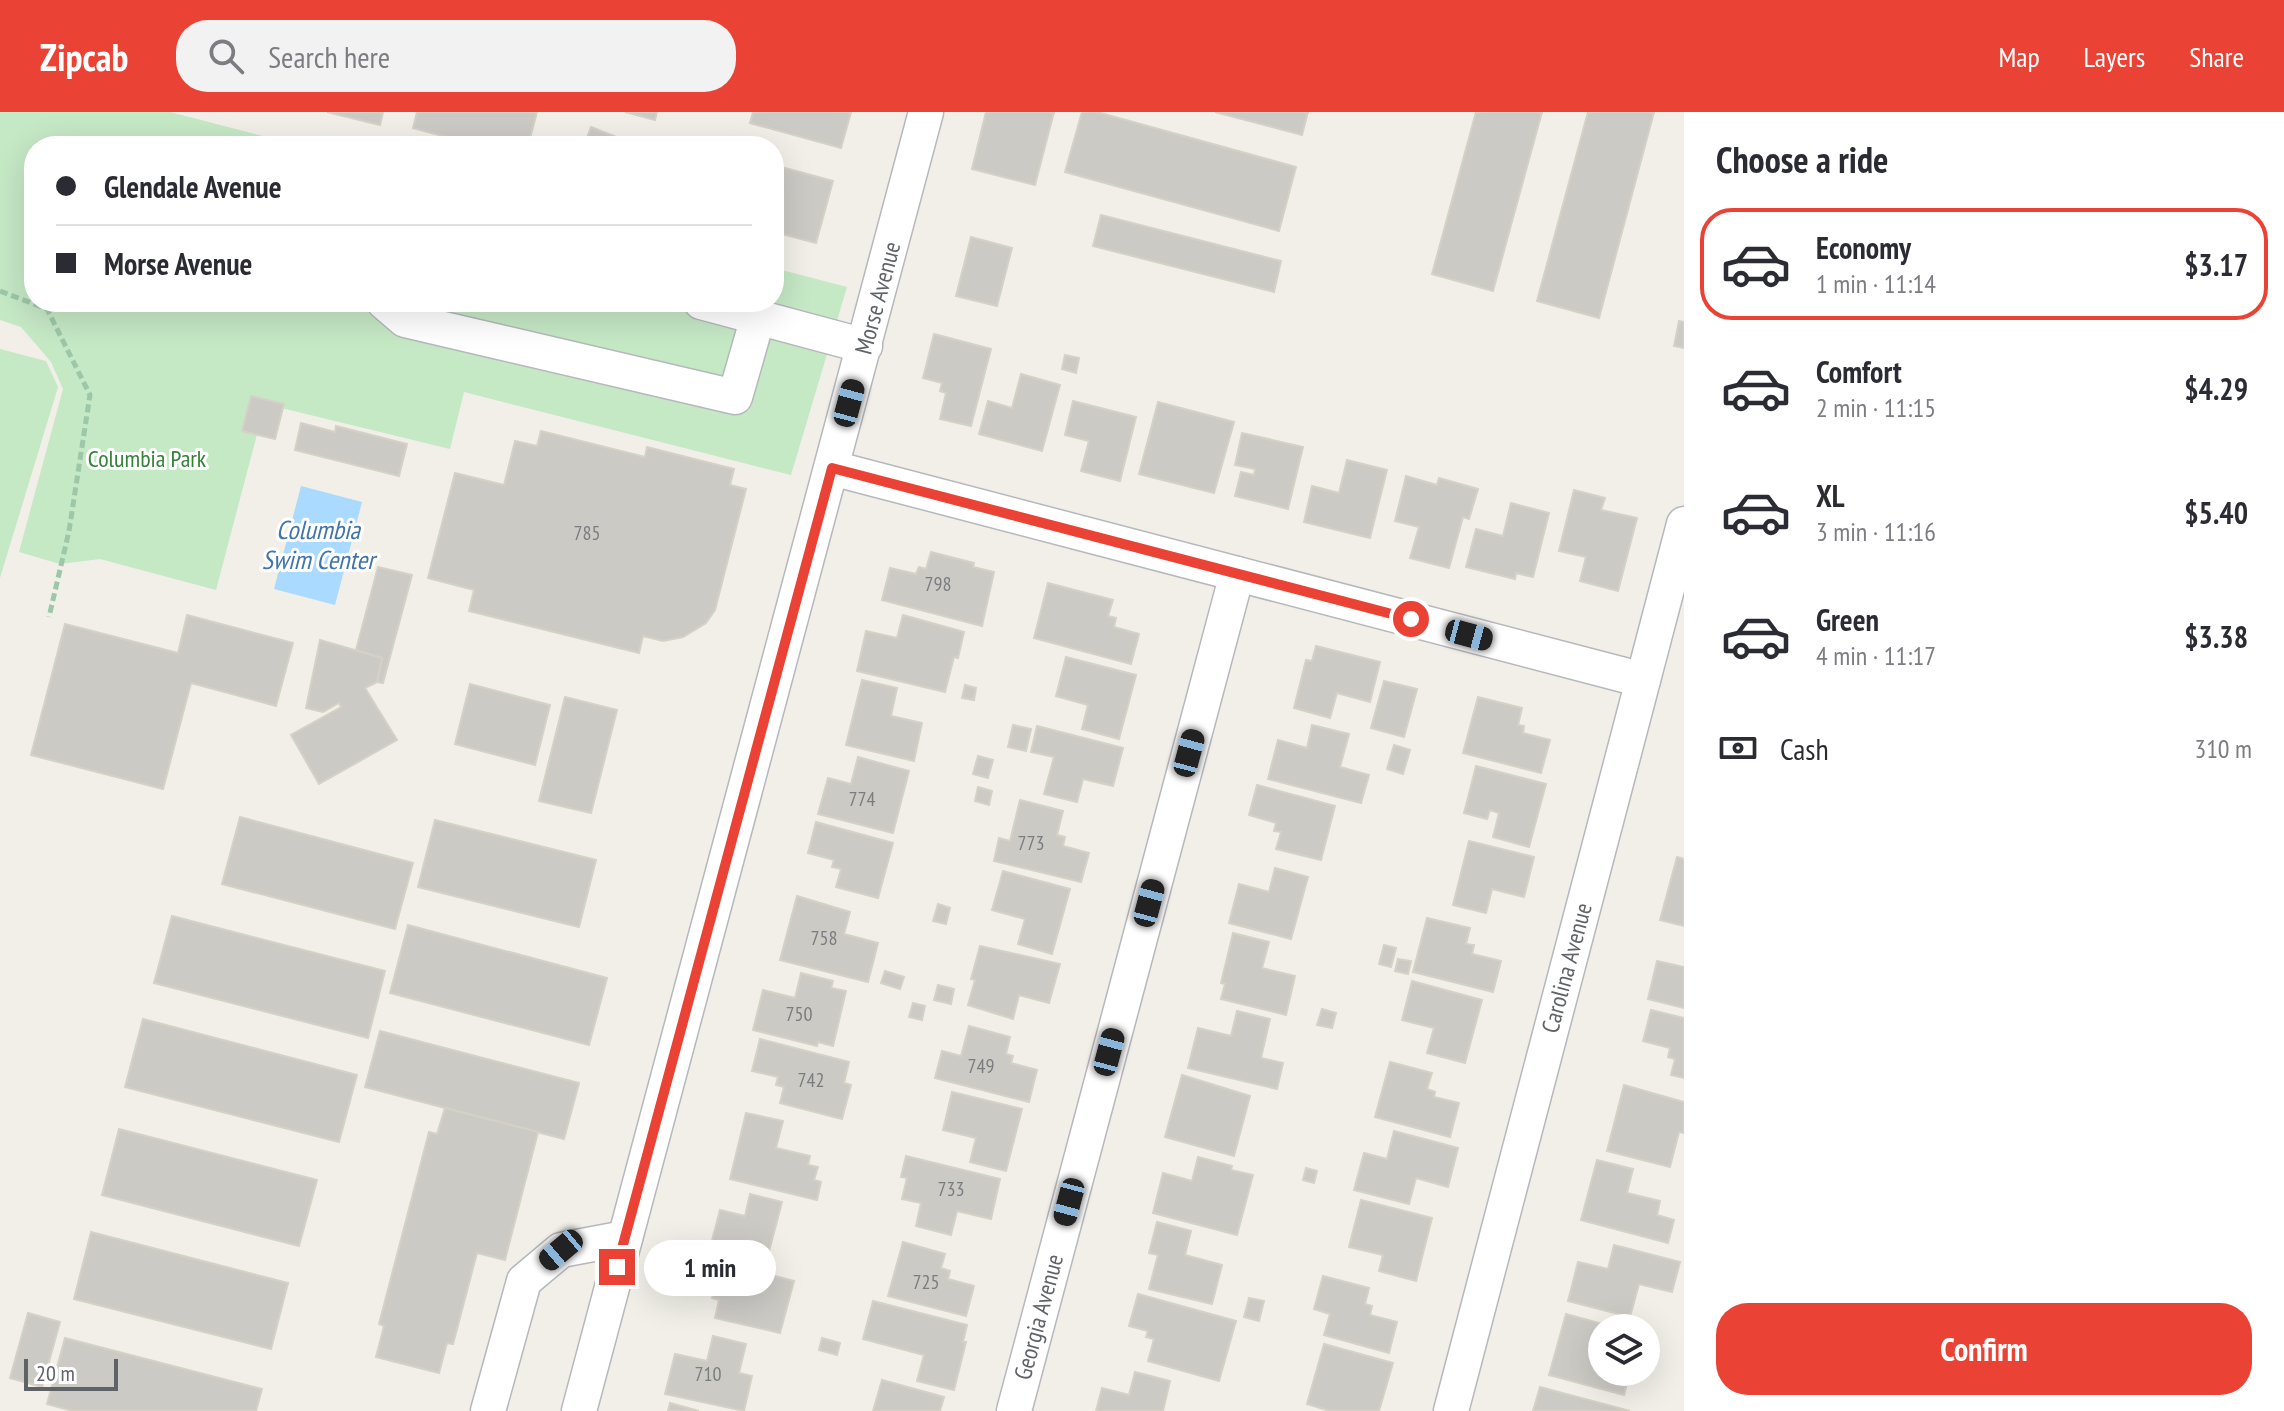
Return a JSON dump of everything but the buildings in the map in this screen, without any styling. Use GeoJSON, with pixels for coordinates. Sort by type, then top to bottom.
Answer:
{"type":"FeatureCollection","features":[{"type":"Feature","properties":{"kind":"street","name":"Morse Avenue"},"geometry":{"type":"LineString","coordinates":[[579,1411],[926,112]]}},
{"type":"Feature","properties":{"kind":"street"},"geometry":{"type":"LineString","coordinates":[[396,312],[405,320],[735,397],[758,317]]}},
{"type":"Feature","properties":{"kind":"street"},"geometry":{"type":"LineString","coordinates":[[739,312],[865,346]]}},
{"type":"Feature","properties":{"kind":"street"},"geometry":{"type":"LineString","coordinates":[[832,468],[1643,680]]}},
{"type":"Feature","properties":{"kind":"street","name":"Carolina Avenue"},"geometry":{"type":"LineString","coordinates":[[1451,1411],[1684,524]]}},
{"type":"Feature","properties":{"kind":"street","name":"Georgia Avenue"},"geometry":{"type":"LineString","coordinates":[[1014,1411],[1237,574]]}},
{"type":"Feature","properties":{"kind":"street"},"geometry":{"type":"LineString","coordinates":[[488,1411],[524,1281],[561,1250],[625,1238]]}},
{"type":"Feature","properties":{"kind":"path"},"geometry":{"type":"LineString","coordinates":[[0,291],[24,300]]}},
{"type":"Feature","properties":{"kind":"path"},"geometry":{"type":"LineString","coordinates":[[48,312],[90,395],[69,531],[49,617]]}},
{"type":"Feature","properties":{"kind":"green space","name":"Columbia Park"},"geometry":{"type":"Polygon","coordinates":[[[0,112],[170,112],[263,136],[24,136],[24,312],[784,312],[784,271],[847,287],[791,475],[464,392],[450,449],[265,404],[216,590],[100,559],[60,564],[19,552],[63,389],[51,362],[21,327],[0,320],[0,112]]]}},
{"type":"Feature","properties":{"kind":"green space"},"geometry":{"type":"Polygon","coordinates":[[[0,349],[46,361],[58,387],[0,578],[0,349]]]}},
{"type":"Feature","properties":{"kind":"water","name":"Columbia Swim Center"},"geometry":{"type":"Polygon","coordinates":[[[301,486],[362,502],[335,605],[274,589],[301,486]]]}},
{"type":"Feature","properties":{"kind":"route"},"geometry":{"type":"LineString","coordinates":[[617,1267],[832,468],[1411,619]]}}]}
